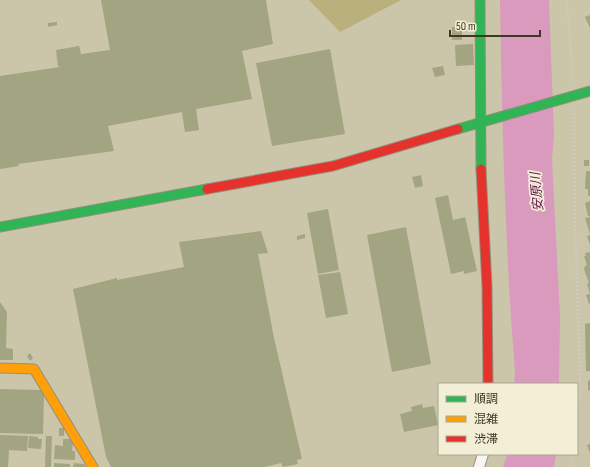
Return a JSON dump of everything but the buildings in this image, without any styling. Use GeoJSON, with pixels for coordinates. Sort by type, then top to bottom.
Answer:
{"type":"FeatureCollection","features":[{"type":"Feature","properties":{"kind":"street"},"geometry":{"type":"LineString","coordinates":[[480,0],[487,121],[480,146],[488,286],[488,383]]}},
{"type":"Feature","properties":{"kind":"street"},"geometry":{"type":"LineString","coordinates":[[0,227],[333,166],[574,97],[590,91]]}},
{"type":"Feature","properties":{"kind":"street"},"geometry":{"type":"LineString","coordinates":[[0,368],[34,369],[93,467]]}},
{"type":"Feature","properties":{"kind":"street"},"geometry":{"type":"LineString","coordinates":[[479,467],[483,455]]}},
{"type":"Feature","properties":{"kind":"path"},"geometry":{"type":"LineString","coordinates":[[567,0],[574,97],[575,220],[580,386],[578,410]]}},
{"type":"Feature","properties":{"kind":"path"},"geometry":{"type":"LineString","coordinates":[[570,467],[574,455]]}},
{"type":"Feature","properties":{"kind":"shaded area"},"geometry":{"type":"Polygon","coordinates":[[[309,0],[401,0],[340,32],[309,0]]]}},
{"type":"Feature","properties":{"kind":"water","name":"安原川"},"geometry":{"type":"Polygon","coordinates":[[[500,0],[549,0],[554,135],[552,159],[560,316],[559,383],[514,383],[515,372],[504,186],[500,0]]]}},
{"type":"Feature","properties":{"kind":"water"},"geometry":{"type":"Polygon","coordinates":[[[507,455],[556,455],[554,467],[503,467],[507,455]]]}},
{"type":"Feature","properties":{"kind":"traffic: fast"},"geometry":{"type":"LineString","coordinates":[[480,0],[481,169]]}},
{"type":"Feature","properties":{"kind":"traffic: fast"},"geometry":{"type":"LineString","coordinates":[[458,129],[590,91]]}},
{"type":"Feature","properties":{"kind":"traffic: fast"},"geometry":{"type":"LineString","coordinates":[[0,227],[207,189]]}},
{"type":"Feature","properties":{"kind":"traffic: slow"},"geometry":{"type":"LineString","coordinates":[[0,368],[34,369],[93,467]]}},
{"type":"Feature","properties":{"kind":"traffic: jam"},"geometry":{"type":"LineString","coordinates":[[207,189],[333,166],[458,129]]}},
{"type":"Feature","properties":{"kind":"traffic: jam"},"geometry":{"type":"LineString","coordinates":[[481,169],[487,286],[488,383]]}}]}
